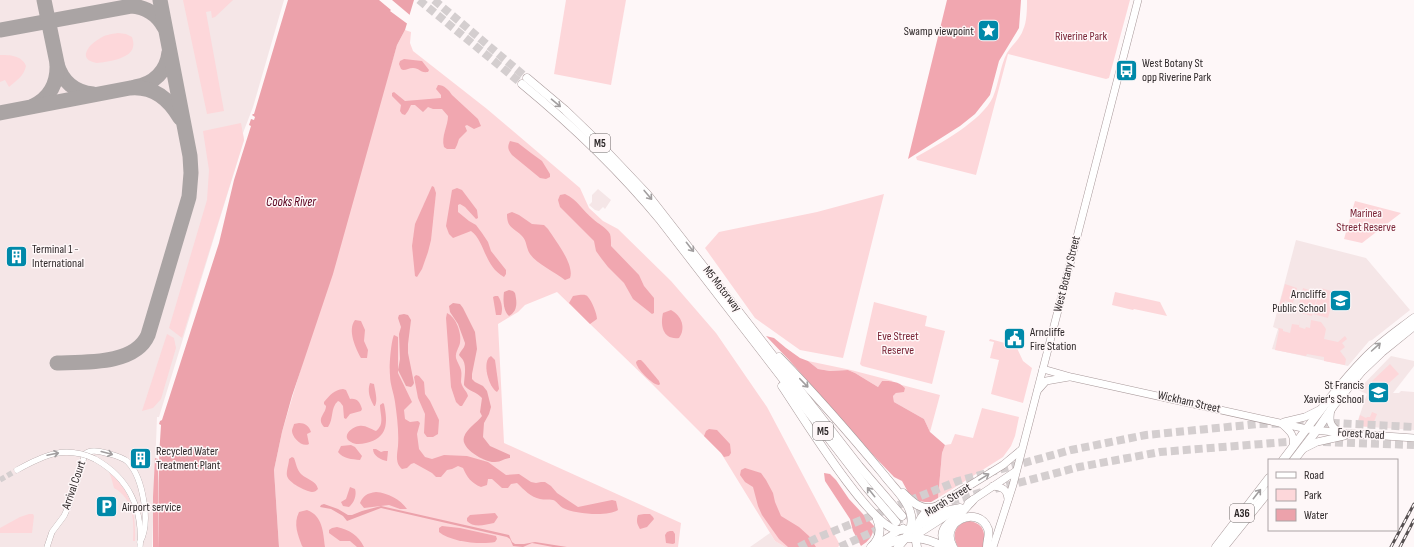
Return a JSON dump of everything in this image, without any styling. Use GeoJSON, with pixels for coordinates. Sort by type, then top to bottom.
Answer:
{"type":"FeatureCollection","features":[{"type":"Feature","properties":{"kind":"highway","name":"M5 Motorway"},"geometry":{"type":"LineString","coordinates":[[524,81],[571,115],[634,179],[867,488],[899,519]]}},
{"type":"Feature","properties":{"kind":"highway"},"geometry":{"type":"LineString","coordinates":[[1284,459],[1317,430],[1327,408],[1349,375],[1364,358],[1414,318]]}},
{"type":"Feature","properties":{"kind":"highway"},"geometry":{"type":"LineString","coordinates":[[1294,459],[1297,449],[1307,429],[1362,371],[1382,352],[1414,326]]}},
{"type":"Feature","properties":{"kind":"highway"},"geometry":{"type":"LineString","coordinates":[[754,337],[812,391],[893,485],[908,507],[917,547]]}},
{"type":"Feature","properties":{"kind":"highway"},"geometry":{"type":"LineString","coordinates":[[754,337],[821,445],[873,514],[887,527],[913,533],[945,547]]}},
{"type":"Feature","properties":{"kind":"highway","name":"A36"},"geometry":{"type":"LineString","coordinates":[[1216,547],[1268,479]]}},
{"type":"Feature","properties":{"kind":"highway"},"geometry":{"type":"LineString","coordinates":[[893,485],[920,507],[928,509],[935,508]]}},
{"type":"Feature","properties":{"kind":"highway","name":"A36"},"geometry":{"type":"LineString","coordinates":[[1224,547],[1268,492]]}},
{"type":"Feature","properties":{"kind":"highway"},"geometry":{"type":"LineString","coordinates":[[945,547],[942,537],[945,526],[973,500]]}},
{"type":"Feature","properties":{"kind":"highway"},"geometry":{"type":"LineString","coordinates":[[898,547],[913,533],[942,512],[960,508]]}},
{"type":"Feature","properties":{"kind":"highway"},"geometry":{"type":"LineString","coordinates":[[883,547],[893,541],[913,533],[919,521],[926,513]]}},
{"type":"Feature","properties":{"kind":"highway"},"geometry":{"type":"LineString","coordinates":[[872,547],[878,540],[880,531],[879,525],[873,514]]}},
{"type":"Feature","properties":{"kind":"highway"},"geometry":{"type":"LineString","coordinates":[[953,547],[950,536],[952,526],[959,520],[970,517],[977,518],[985,524],[989,534],[987,547]]}},
{"type":"Feature","properties":{"kind":"main road","name":"West Botany Street"},"geometry":{"type":"LineString","coordinates":[[993,547],[1022,450],[1138,0]]}},
{"type":"Feature","properties":{"kind":"main road","name":"Wickham Street"},"geometry":{"type":"LineString","coordinates":[[1043,369],[1071,377],[1307,429]]}},
{"type":"Feature","properties":{"kind":"main road","name":"Wickham Street"},"geometry":{"type":"LineString","coordinates":[[1036,392],[1046,381],[1071,377]]}},
{"type":"Feature","properties":{"kind":"main road"},"geometry":{"type":"LineString","coordinates":[[1280,423],[1305,417],[1327,408],[1330,424],[1342,434]]}},
{"type":"Feature","properties":{"kind":"main road"},"geometry":{"type":"LineString","coordinates":[[1280,423],[1292,434],[1297,449],[1317,442],[1354,434]]}},
{"type":"Feature","properties":{"kind":"main road","name":"Forest Road"},"geometry":{"type":"LineString","coordinates":[[1307,429],[1342,434],[1414,438]]}},
{"type":"Feature","properties":{"kind":"main road","name":"Marsh Street"},"geometry":{"type":"LineString","coordinates":[[926,513],[1003,465],[1022,450]]}},
{"type":"Feature","properties":{"kind":"main road","name":"Marsh Street"},"geometry":{"type":"LineString","coordinates":[[960,508],[1016,471]]}},
{"type":"Feature","properties":{"kind":"main road"},"geometry":{"type":"LineString","coordinates":[[993,486],[1005,489],[1008,493],[1008,499]]}},
{"type":"Feature","properties":{"kind":"main road"},"geometry":{"type":"LineString","coordinates":[[872,547],[898,530]]}},
{"type":"Feature","properties":{"kind":"street","name":"Arrival Court"},"geometry":{"type":"LineString","coordinates":[[47,547],[52,532],[67,511],[85,454],[89,451],[104,452],[124,459],[136,474],[142,492],[144,507],[144,529],[140,545]]}},
{"type":"Feature","properties":{"kind":"street"},"geometry":{"type":"LineString","coordinates":[[17,470],[36,459],[52,453],[77,453],[95,459],[104,464],[126,485],[133,498],[137,514],[140,545]]}},
{"type":"Feature","properties":{"kind":"shaded area"},"geometry":{"type":"Polygon","coordinates":[[[0,0],[284,0],[253,107],[243,133],[244,140],[159,417],[157,417],[152,547],[0,547],[0,0]]]}},
{"type":"Feature","properties":{"kind":"shaded area"},"geometry":{"type":"Polygon","coordinates":[[[947,0],[1021,0],[1019,28],[999,61],[990,95],[975,114],[960,126],[908,159],[947,0]]]}},
{"type":"Feature","properties":{"kind":"shaded area"},"geometry":{"type":"Polygon","coordinates":[[[404,59],[422,61],[429,70],[428,72],[425,72],[412,68],[403,70],[399,64],[400,61],[404,59]]]}},
{"type":"Feature","properties":{"kind":"shaded area"},"geometry":{"type":"Polygon","coordinates":[[[438,85],[448,90],[478,119],[481,126],[474,129],[467,125],[465,126],[467,131],[459,139],[455,149],[447,149],[444,147],[443,139],[448,116],[442,109],[433,109],[428,107],[423,112],[415,105],[411,105],[405,115],[400,111],[401,105],[392,96],[392,93],[394,92],[405,101],[441,98],[441,95],[436,89],[438,85]]]}},
{"type":"Feature","properties":{"kind":"shaded area"},"geometry":{"type":"Polygon","coordinates":[[[510,141],[518,143],[542,161],[550,174],[550,177],[546,179],[540,178],[512,155],[508,148],[510,141]]]}},
{"type":"Feature","properties":{"kind":"shaded area"},"geometry":{"type":"Polygon","coordinates":[[[432,186],[434,187],[436,193],[431,240],[422,269],[417,277],[415,276],[412,246],[415,224],[432,186]]]}},
{"type":"Feature","properties":{"kind":"shaded area"},"geometry":{"type":"Polygon","coordinates":[[[457,188],[462,190],[477,210],[478,218],[476,219],[465,207],[460,204],[458,205],[458,212],[476,225],[482,233],[488,242],[491,251],[506,270],[504,277],[492,267],[476,235],[471,231],[453,238],[449,234],[446,226],[452,190],[457,188]]]}},
{"type":"Feature","properties":{"kind":"shaded area"},"geometry":{"type":"Polygon","coordinates":[[[598,189],[611,200],[605,209],[603,207],[599,211],[595,210],[589,205],[592,202],[592,195],[598,189]]]}},
{"type":"Feature","properties":{"kind":"shaded area"},"geometry":{"type":"Polygon","coordinates":[[[565,194],[573,199],[589,216],[604,227],[608,232],[610,235],[611,246],[639,275],[644,286],[654,298],[654,313],[652,314],[633,299],[624,283],[608,267],[596,251],[594,241],[560,207],[558,200],[560,195],[565,194]]]}},
{"type":"Feature","properties":{"kind":"shaded area"},"geometry":{"type":"Polygon","coordinates":[[[512,212],[532,224],[544,225],[548,229],[570,266],[570,278],[565,280],[533,258],[524,238],[508,222],[507,214],[512,212]]]}},
{"type":"Feature","properties":{"kind":"shaded area","name":"Arncliffe Public School"},"geometry":{"type":"Polygon","coordinates":[[[1296,240],[1366,258],[1410,310],[1369,341],[1348,366],[1272,349],[1278,329],[1273,327],[1296,240]]]}},
{"type":"Feature","properties":{"kind":"shaded area"},"geometry":{"type":"Polygon","coordinates":[[[498,296],[500,301],[502,308],[501,315],[496,315],[493,297],[498,296]]]}},
{"type":"Feature","properties":{"kind":"shaded area"},"geometry":{"type":"Polygon","coordinates":[[[573,296],[587,296],[594,308],[597,319],[590,324],[569,303],[573,296]]]}},
{"type":"Feature","properties":{"kind":"shaded area"},"geometry":{"type":"Polygon","coordinates":[[[671,310],[682,322],[682,330],[679,338],[669,337],[664,331],[662,323],[663,313],[671,310]]]}},
{"type":"Feature","properties":{"kind":"shaded area"},"geometry":{"type":"Polygon","coordinates":[[[447,313],[456,322],[460,335],[460,343],[456,358],[461,370],[461,382],[468,396],[462,406],[456,402],[451,387],[446,318],[447,313]]]}},
{"type":"Feature","properties":{"kind":"shaded area"},"geometry":{"type":"Polygon","coordinates":[[[355,320],[361,321],[365,330],[364,341],[368,350],[367,358],[361,358],[353,339],[352,329],[355,320]]]}},
{"type":"Feature","properties":{"kind":"shaded area"},"geometry":{"type":"Polygon","coordinates":[[[394,335],[398,337],[398,373],[412,402],[404,410],[405,419],[410,422],[418,421],[420,423],[417,434],[419,449],[425,457],[432,459],[444,455],[467,456],[488,462],[506,475],[519,474],[531,482],[545,482],[557,493],[578,507],[612,500],[616,501],[618,510],[599,514],[575,512],[562,507],[554,501],[534,497],[517,483],[511,484],[508,488],[502,488],[492,479],[488,479],[487,485],[481,487],[472,482],[463,468],[458,466],[447,470],[441,477],[436,477],[432,473],[414,463],[407,468],[402,469],[398,464],[397,459],[398,424],[390,379],[390,354],[394,335]]]}},
{"type":"Feature","properties":{"kind":"shaded area"},"geometry":{"type":"Polygon","coordinates":[[[766,336],[774,338],[800,358],[808,361],[818,369],[830,371],[848,370],[878,387],[882,381],[894,382],[903,386],[905,388],[904,392],[896,393],[893,396],[894,402],[924,419],[930,432],[945,445],[942,453],[938,498],[931,502],[919,501],[908,492],[902,481],[894,477],[874,456],[766,336]]]}},
{"type":"Feature","properties":{"kind":"shaded area"},"geometry":{"type":"Polygon","coordinates":[[[491,356],[495,360],[499,389],[497,392],[491,385],[486,369],[488,359],[491,356]]]}},
{"type":"Feature","properties":{"kind":"shaded area","name":"St Francis Xavier's School"},"geometry":{"type":"Polygon","coordinates":[[[1391,356],[1414,361],[1414,366],[1393,393],[1399,393],[1401,391],[1414,392],[1414,430],[1356,426],[1367,394],[1358,390],[1391,356]]]}},
{"type":"Feature","properties":{"kind":"shaded area"},"geometry":{"type":"Polygon","coordinates":[[[641,360],[644,363],[659,381],[659,385],[652,382],[641,372],[636,362],[641,360]]]}},
{"type":"Feature","properties":{"kind":"shaded area"},"geometry":{"type":"Polygon","coordinates":[[[416,375],[419,376],[424,382],[425,394],[439,420],[438,434],[433,437],[427,437],[424,433],[425,414],[418,398],[414,377],[416,375]]]}},
{"type":"Feature","properties":{"kind":"shaded area"},"geometry":{"type":"Polygon","coordinates":[[[370,383],[374,384],[376,398],[375,406],[369,395],[370,383]]]}},
{"type":"Feature","properties":{"kind":"shaded area"},"geometry":{"type":"Polygon","coordinates":[[[343,389],[346,390],[350,399],[355,399],[359,402],[362,409],[361,411],[350,414],[346,419],[344,418],[343,406],[338,401],[334,407],[330,424],[328,427],[324,427],[321,419],[326,409],[324,402],[330,395],[343,389]]]}},
{"type":"Feature","properties":{"kind":"shaded area"},"geometry":{"type":"Polygon","coordinates":[[[383,403],[386,423],[385,429],[379,437],[373,441],[360,444],[354,444],[348,440],[348,432],[353,428],[364,426],[376,431],[379,428],[381,422],[380,405],[383,403]]]}},
{"type":"Feature","properties":{"kind":"shaded area"},"geometry":{"type":"Polygon","coordinates":[[[299,423],[306,425],[311,432],[307,434],[309,444],[306,445],[301,443],[292,433],[294,424],[299,423]]]}},
{"type":"Feature","properties":{"kind":"shaded area"},"geometry":{"type":"Polygon","coordinates":[[[709,429],[717,430],[730,444],[731,453],[729,456],[724,457],[704,436],[706,431],[709,429]]]}},
{"type":"Feature","properties":{"kind":"shaded area"},"geometry":{"type":"Polygon","coordinates":[[[351,445],[355,447],[362,456],[360,460],[345,457],[338,452],[341,446],[351,445]]]}},
{"type":"Feature","properties":{"kind":"shaded area"},"geometry":{"type":"Polygon","coordinates":[[[373,449],[381,452],[388,451],[387,461],[382,460],[374,454],[373,449]]]}},
{"type":"Feature","properties":{"kind":"shaded area"},"geometry":{"type":"Polygon","coordinates":[[[292,457],[294,458],[301,474],[317,486],[318,489],[316,491],[312,492],[305,490],[288,479],[287,470],[289,459],[292,457]]]}},
{"type":"Feature","properties":{"kind":"shaded area"},"geometry":{"type":"Polygon","coordinates":[[[155,458],[158,459],[159,547],[153,547],[155,458]]]}},
{"type":"Feature","properties":{"kind":"shaded area"},"geometry":{"type":"Polygon","coordinates":[[[745,468],[761,473],[773,493],[781,516],[799,527],[809,536],[816,547],[788,547],[779,539],[762,515],[753,487],[745,482],[740,475],[741,470],[745,468]]]}},
{"type":"Feature","properties":{"kind":"shaded area"},"geometry":{"type":"Polygon","coordinates":[[[824,473],[830,474],[836,480],[849,499],[874,526],[873,533],[870,538],[861,546],[853,531],[850,519],[825,481],[824,473]]]}},
{"type":"Feature","properties":{"kind":"shaded area"},"geometry":{"type":"Polygon","coordinates":[[[350,487],[355,489],[355,499],[349,507],[343,506],[341,502],[346,499],[350,487]]]}},
{"type":"Feature","properties":{"kind":"shaded area"},"geometry":{"type":"Polygon","coordinates":[[[376,492],[393,497],[401,502],[407,509],[400,509],[389,505],[364,508],[360,503],[362,498],[370,493],[376,492]]]}},
{"type":"Feature","properties":{"kind":"shaded area"},"geometry":{"type":"Polygon","coordinates":[[[307,510],[319,520],[323,530],[325,547],[302,546],[296,521],[299,512],[307,510]]]}},
{"type":"Feature","properties":{"kind":"shaded area"},"geometry":{"type":"Polygon","coordinates":[[[495,513],[498,517],[494,523],[472,525],[467,521],[467,518],[470,515],[495,513]]]}},
{"type":"Feature","properties":{"kind":"shaded area"},"geometry":{"type":"Polygon","coordinates":[[[650,514],[654,519],[647,527],[640,529],[637,522],[637,517],[638,515],[650,514]]]}},
{"type":"Feature","properties":{"kind":"shaded area"},"geometry":{"type":"Polygon","coordinates":[[[970,521],[979,524],[983,530],[984,547],[958,547],[955,538],[956,530],[961,524],[970,521]]]}},
{"type":"Feature","properties":{"kind":"shaded area"},"geometry":{"type":"Polygon","coordinates":[[[442,526],[460,528],[496,536],[497,539],[495,542],[489,543],[466,542],[451,538],[439,532],[439,528],[442,526]]]}},
{"type":"Feature","properties":{"kind":"shaded area"},"geometry":{"type":"Polygon","coordinates":[[[337,527],[353,534],[359,539],[364,547],[357,547],[350,541],[340,541],[329,533],[329,530],[337,527]]]}},
{"type":"Feature","properties":{"kind":"shaded area"},"geometry":{"type":"Polygon","coordinates":[[[670,531],[673,531],[675,534],[675,543],[673,544],[666,543],[665,535],[670,531]]]}},
{"type":"Feature","properties":{"kind":"shaded area"},"geometry":{"type":"Polygon","coordinates":[[[770,533],[775,541],[785,547],[750,547],[770,533]]]}},
{"type":"Feature","properties":{"kind":"green space"},"geometry":{"type":"Polygon","coordinates":[[[183,0],[233,0],[215,17],[212,18],[211,11],[206,12],[224,111],[207,114],[183,0]]]}},
{"type":"Feature","properties":{"kind":"green space"},"geometry":{"type":"Polygon","coordinates":[[[566,0],[626,0],[611,85],[554,74],[566,0]]]}},
{"type":"Feature","properties":{"kind":"green space","name":"Riverine Park"},"geometry":{"type":"Polygon","coordinates":[[[1027,0],[1130,0],[1109,78],[1106,79],[1008,54],[976,175],[917,160],[916,157],[936,146],[970,123],[980,115],[987,106],[995,92],[1007,53],[1020,36],[1024,27],[1027,0]]]}},
{"type":"Feature","properties":{"kind":"green space"},"geometry":{"type":"Polygon","coordinates":[[[405,30],[411,32],[410,43],[413,51],[487,109],[580,188],[589,208],[603,221],[618,229],[671,281],[716,333],[767,407],[840,545],[838,547],[785,547],[775,541],[721,453],[557,292],[525,305],[518,312],[498,324],[504,443],[681,523],[678,547],[279,547],[274,470],[282,432],[397,45],[405,30]]]}},
{"type":"Feature","properties":{"kind":"green space"},"geometry":{"type":"Polygon","coordinates":[[[118,33],[126,34],[132,37],[133,46],[128,54],[118,59],[106,62],[97,63],[87,59],[86,52],[91,45],[105,36],[118,33]]]}},
{"type":"Feature","properties":{"kind":"green space"},"geometry":{"type":"Polygon","coordinates":[[[0,55],[18,58],[24,62],[26,66],[22,75],[9,87],[5,80],[0,82],[0,55]]]}},
{"type":"Feature","properties":{"kind":"green space"},"geometry":{"type":"Polygon","coordinates":[[[241,123],[244,140],[182,338],[169,328],[207,200],[209,170],[203,131],[241,123]]]}},
{"type":"Feature","properties":{"kind":"green space"},"geometry":{"type":"Polygon","coordinates":[[[884,194],[843,358],[800,350],[755,318],[705,248],[719,232],[817,212],[884,194]]]}},
{"type":"Feature","properties":{"kind":"green space","name":"Marinea Street Reserve"},"geometry":{"type":"Polygon","coordinates":[[[1355,201],[1401,213],[1362,243],[1344,239],[1355,201]]]}},
{"type":"Feature","properties":{"kind":"green space"},"geometry":{"type":"Polygon","coordinates":[[[1285,284],[1297,288],[1293,303],[1285,301],[1283,308],[1290,310],[1290,312],[1278,310],[1285,284]]]}},
{"type":"Feature","properties":{"kind":"green space"},"geometry":{"type":"Polygon","coordinates":[[[1303,288],[1318,293],[1312,316],[1297,312],[1303,288]]]}},
{"type":"Feature","properties":{"kind":"green space"},"geometry":{"type":"Polygon","coordinates":[[[1320,288],[1335,292],[1328,318],[1313,314],[1320,288]]]}},
{"type":"Feature","properties":{"kind":"green space"},"geometry":{"type":"Polygon","coordinates":[[[1115,292],[1160,302],[1167,316],[1112,305],[1115,292]]]}},
{"type":"Feature","properties":{"kind":"green space","name":"Eve Street Reserve"},"geometry":{"type":"Polygon","coordinates":[[[874,302],[927,316],[925,326],[945,331],[932,384],[862,366],[860,364],[874,302]]]}},
{"type":"Feature","properties":{"kind":"green space"},"geometry":{"type":"Polygon","coordinates":[[[1300,319],[1299,327],[1305,329],[1306,327],[1310,328],[1311,320],[1321,322],[1326,329],[1324,339],[1338,342],[1345,336],[1347,339],[1342,343],[1345,347],[1340,351],[1346,359],[1345,365],[1324,361],[1324,357],[1307,354],[1306,356],[1275,350],[1278,329],[1283,329],[1283,331],[1290,333],[1292,324],[1299,325],[1300,319]]]}},
{"type":"Feature","properties":{"kind":"green space"},"geometry":{"type":"Polygon","coordinates":[[[167,334],[174,338],[176,348],[161,399],[153,408],[142,411],[167,334]]]}},
{"type":"Feature","properties":{"kind":"green space"},"geometry":{"type":"Polygon","coordinates":[[[990,339],[1016,346],[1023,361],[1032,368],[1023,403],[991,394],[999,360],[990,358],[994,342],[989,341],[990,339]]]}},
{"type":"Feature","properties":{"kind":"green space"},"geometry":{"type":"Polygon","coordinates":[[[808,361],[851,370],[893,381],[882,381],[878,387],[848,370],[830,371],[818,369],[808,361]]]}},
{"type":"Feature","properties":{"kind":"green space"},"geometry":{"type":"Polygon","coordinates":[[[1390,364],[1399,374],[1381,390],[1372,381],[1390,364]]]}},
{"type":"Feature","properties":{"kind":"green space"},"geometry":{"type":"Polygon","coordinates":[[[902,385],[940,395],[930,432],[924,419],[894,402],[893,396],[905,388],[902,385]]]}},
{"type":"Feature","properties":{"kind":"green space"},"geometry":{"type":"Polygon","coordinates":[[[982,408],[1019,417],[1011,446],[1003,457],[938,498],[942,453],[945,445],[951,444],[955,434],[973,438],[982,408]]]}},
{"type":"Feature","properties":{"kind":"green space"},"geometry":{"type":"Polygon","coordinates":[[[1372,412],[1377,414],[1372,427],[1357,426],[1360,415],[1366,418],[1370,417],[1372,412]]]}},
{"type":"Feature","properties":{"kind":"green space"},"geometry":{"type":"Polygon","coordinates":[[[109,473],[122,486],[131,503],[135,531],[135,541],[133,541],[133,518],[129,504],[126,498],[114,488],[109,473]]]}},
{"type":"Feature","properties":{"kind":"green space"},"geometry":{"type":"Polygon","coordinates":[[[33,514],[34,516],[32,533],[0,533],[0,528],[20,517],[33,514]]]}},
{"type":"Feature","properties":{"kind":"water","name":"Cooks River"},"geometry":{"type":"Polygon","coordinates":[[[288,0],[414,0],[405,30],[397,45],[333,274],[292,396],[282,432],[274,470],[279,547],[159,547],[158,486],[161,425],[159,424],[162,420],[219,243],[234,180],[251,126],[249,125],[251,119],[254,120],[255,117],[252,115],[254,114],[288,0]]]}},
{"type":"Feature","properties":{"kind":"water"},"geometry":{"type":"Polygon","coordinates":[[[509,290],[515,293],[516,303],[514,312],[509,316],[504,305],[504,292],[509,290]]]}},
{"type":"Feature","properties":{"kind":"water"},"geometry":{"type":"Polygon","coordinates":[[[453,303],[460,304],[475,332],[477,349],[472,379],[483,386],[487,391],[491,407],[484,423],[483,437],[490,446],[510,455],[510,458],[497,462],[491,462],[480,458],[466,446],[464,442],[464,437],[467,431],[482,416],[480,412],[482,398],[464,385],[465,366],[459,355],[465,343],[458,324],[450,312],[449,306],[453,303]]]}},
{"type":"Feature","properties":{"kind":"water"},"geometry":{"type":"Polygon","coordinates":[[[399,315],[408,315],[411,320],[408,353],[414,383],[411,387],[406,386],[398,370],[400,359],[399,334],[401,327],[398,318],[399,315]]]}},
{"type":"Feature","properties":{"kind":"water"},"geometry":{"type":"Polygon","coordinates":[[[324,504],[338,509],[348,515],[381,506],[509,535],[512,542],[515,544],[535,542],[567,547],[553,547],[532,543],[523,547],[513,546],[510,539],[507,537],[381,508],[347,521],[343,516],[331,509],[320,507],[324,504]]]}},
{"type":"Feature","properties":{"kind":"pier"},"geometry":{"type":"Polygon","coordinates":[[[379,0],[392,0],[411,16],[409,25],[390,11],[391,10],[379,0]]]}},
{"type":"Feature","properties":{"kind":"taxiway"},"geometry":{"type":"LineString","coordinates":[[33,106],[44,99],[52,89],[57,70],[57,63],[44,0]]}},
{"type":"Feature","properties":{"kind":"taxiway"},"geometry":{"type":"LineString","coordinates":[[57,363],[95,362],[108,360],[121,357],[142,345],[148,335],[189,197],[191,173],[190,156],[160,0]]}},
{"type":"Feature","properties":{"kind":"taxiway"},"geometry":{"type":"LineString","coordinates":[[0,30],[131,6],[142,8],[150,12],[158,18],[164,27]]}},
{"type":"Feature","properties":{"kind":"taxiway"},"geometry":{"type":"LineString","coordinates":[[135,87],[148,83],[158,76],[166,65],[169,52]]}},
{"type":"Feature","properties":{"kind":"taxiway"},"geometry":{"type":"LineString","coordinates":[[57,64],[62,76],[70,85],[80,91],[93,94]]}},
{"type":"Feature","properties":{"kind":"taxiway"},"geometry":{"type":"LineString","coordinates":[[0,113],[130,88],[139,88],[146,89],[160,95],[171,105],[180,118]]}},
{"type":"Feature","properties":{"kind":"tunnel"},"geometry":{"type":"LineString","coordinates":[[419,0],[522,84]]}},
{"type":"Feature","properties":{"kind":"tunnel"},"geometry":{"type":"LineString","coordinates":[[434,0],[527,78]]}},
{"type":"Feature","properties":{"kind":"tunnel"},"geometry":{"type":"LineString","coordinates":[[799,547],[819,537],[958,481],[1071,450],[1146,435],[1258,424],[1334,423],[1414,427]]}},
{"type":"Feature","properties":{"kind":"tunnel"},"geometry":{"type":"LineString","coordinates":[[995,489],[1079,467],[1160,452],[1299,441]]}},
{"type":"Feature","properties":{"kind":"tunnel"},"geometry":{"type":"LineString","coordinates":[[1323,442],[1414,445]]}},
{"type":"Feature","properties":{"kind":"tunnel"},"geometry":{"type":"LineString","coordinates":[[0,480],[17,470]]}},
{"type":"Feature","properties":{"kind":"tunnel"},"geometry":{"type":"LineString","coordinates":[[840,547],[916,512],[982,492]]}},
{"type":"Feature","properties":{"kind":"railway"},"geometry":{"type":"LineString","coordinates":[[1391,547],[1414,504]]}},
{"type":"Feature","properties":{"kind":"railway"},"geometry":{"type":"LineString","coordinates":[[1400,547],[1414,520]]}},
{"type":"Feature","properties":{"kind":"place","name":"Swamp viewpoint"},"geometry":{"type":"Point","coordinates":[989,31]}},
{"type":"Feature","properties":{"kind":"place","name":"West Botany St opp Riverine Park"},"geometry":{"type":"Point","coordinates":[1126,70]}},
{"type":"Feature","properties":{"kind":"place","name":"Terminal 1 - International"},"geometry":{"type":"Point","coordinates":[16,256]}},
{"type":"Feature","properties":{"kind":"place","name":"Arncliffe Public School"},"geometry":{"type":"Point","coordinates":[1341,301]}},
{"type":"Feature","properties":{"kind":"place","name":"Arncliffe Fire Station"},"geometry":{"type":"Point","coordinates":[1015,339]}},
{"type":"Feature","properties":{"kind":"place","name":"St Francis Xavier's School"},"geometry":{"type":"Point","coordinates":[1379,392]}},
{"type":"Feature","properties":{"kind":"place","name":"Recycled Water Treatment Plant"},"geometry":{"type":"Point","coordinates":[141,458]}},
{"type":"Feature","properties":{"kind":"place","name":"Airport service"},"geometry":{"type":"Point","coordinates":[106,507]}}]}
